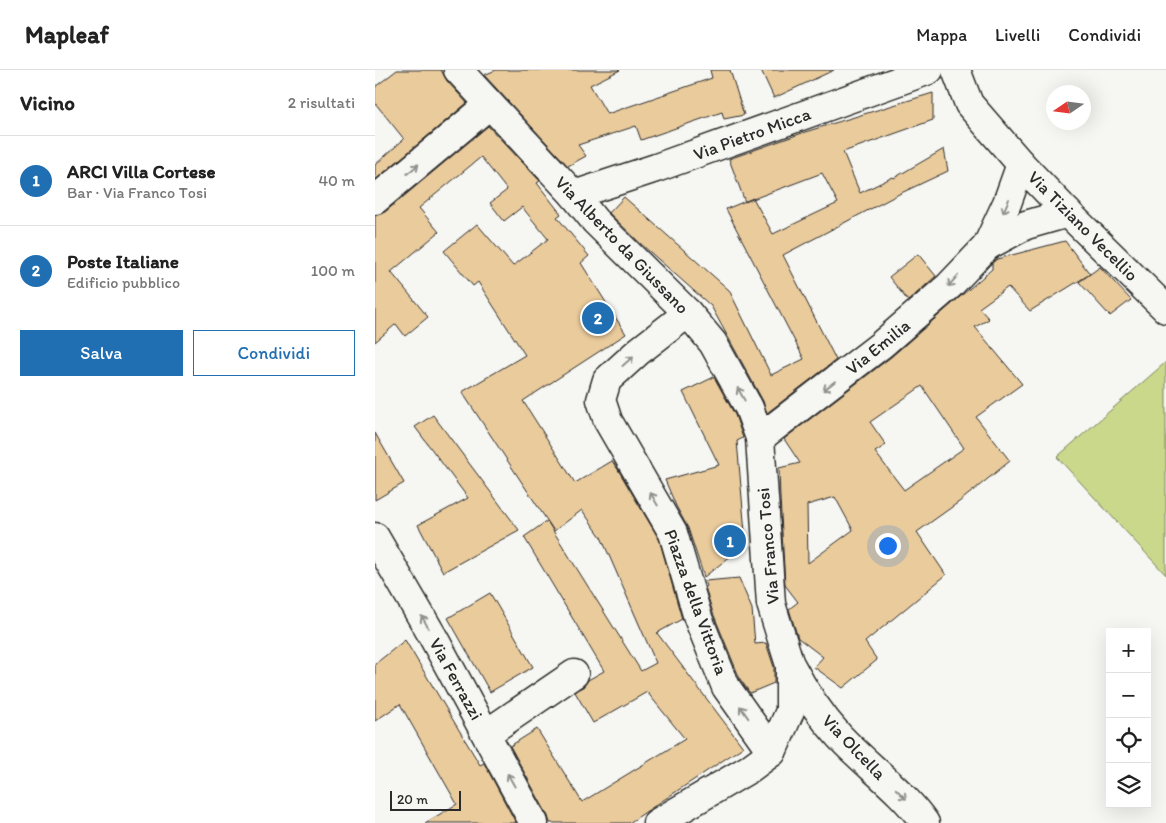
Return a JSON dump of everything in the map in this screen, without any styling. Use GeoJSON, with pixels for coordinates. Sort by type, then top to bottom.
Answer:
{"type":"FeatureCollection","features":[{"type":"Feature","properties":{"kind":"street","name":"Via Pietro Micca"},"geometry":{"type":"LineString","coordinates":[[574,195],[655,168],[928,70]]}},
{"type":"Feature","properties":{"kind":"street","name":"Via Tiziano Vecellio"},"geometry":{"type":"LineString","coordinates":[[956,70],[969,104],[1021,164],[1067,213],[1166,309]]}},
{"type":"Feature","properties":{"kind":"street","name":"Via Alberto da Giussano"},"geometry":{"type":"LineString","coordinates":[[465,72],[489,106],[574,195],[595,222],[688,313],[713,343],[749,408],[760,438]]}},
{"type":"Feature","properties":{"kind":"street"},"geometry":{"type":"LineString","coordinates":[[375,200],[489,106]]}},
{"type":"Feature","properties":{"kind":"street"},"geometry":{"type":"LineString","coordinates":[[987,246],[1007,202],[1021,164]]}},
{"type":"Feature","properties":{"kind":"street"},"geometry":{"type":"LineString","coordinates":[[987,246],[1026,225],[1067,213]]}},
{"type":"Feature","properties":{"kind":"street","name":"Via Emilia"},"geometry":{"type":"LineString","coordinates":[[760,438],[881,345],[949,286],[987,246]]}},
{"type":"Feature","properties":{"kind":"street","name":"Piazza della Vittoria"},"geometry":{"type":"LineString","coordinates":[[688,313],[639,351],[607,380],[601,400],[608,421],[673,533],[698,618],[727,686],[772,752]]}},
{"type":"Feature","properties":{"kind":"street","name":"Via Franco Tosi"},"geometry":{"type":"LineString","coordinates":[[760,438],[771,604],[790,665],[790,710],[772,752]]}},
{"type":"Feature","properties":{"kind":"street","name":"Via Ferrazzi"},"geometry":{"type":"LineString","coordinates":[[375,537],[432,635],[535,823]]}},
{"type":"Feature","properties":{"kind":"street","name":"Via Olcella"},"geometry":{"type":"LineString","coordinates":[[790,665],[804,690],[838,735],[900,793],[925,823]]}},
{"type":"Feature","properties":{"kind":"street"},"geometry":{"type":"LineString","coordinates":[[486,734],[574,674]]}},
{"type":"Feature","properties":{"kind":"street"},"geometry":{"type":"LineString","coordinates":[[657,823],[749,768],[772,752]]}},
{"type":"Feature","properties":{"kind":"green space"},"geometry":{"type":"Polygon","coordinates":[[[1166,362],[1166,575],[1057,457],[1166,362]]]}},
{"type":"Feature","properties":{"kind":"building"},"geometry":{"type":"Polygon","coordinates":[[[397,70],[441,70],[447,81],[467,103],[375,180],[375,165],[404,139],[375,103],[375,87],[397,70]]]}},
{"type":"Feature","properties":{"kind":"building"},"geometry":{"type":"Polygon","coordinates":[[[496,70],[620,70],[590,85],[607,114],[712,78],[710,70],[730,70],[744,115],[724,119],[722,112],[641,140],[636,126],[578,145],[586,156],[568,166],[484,75],[496,70]]]}},
{"type":"Feature","properties":{"kind":"building"},"geometry":{"type":"Polygon","coordinates":[[[761,70],[834,70],[774,98],[761,70]]]}},
{"type":"Feature","properties":{"kind":"building"},"geometry":{"type":"Polygon","coordinates":[[[933,93],[933,120],[843,152],[860,193],[894,178],[944,149],[948,171],[899,194],[783,255],[836,360],[767,413],[763,401],[711,306],[609,213],[624,197],[729,290],[771,375],[804,359],[726,209],[745,201],[729,159],[805,132],[933,93]],[[822,173],[753,199],[773,234],[838,203],[822,173]]]}},
{"type":"Feature","properties":{"kind":"building"},"geometry":{"type":"Polygon","coordinates":[[[488,126],[540,181],[537,183],[561,214],[557,217],[589,256],[581,263],[626,334],[523,401],[575,483],[612,461],[617,468],[659,539],[682,619],[657,633],[743,747],[629,823],[550,823],[510,746],[537,729],[582,802],[685,739],[647,692],[593,723],[575,692],[583,687],[588,680],[604,671],[524,537],[547,521],[641,671],[656,663],[601,537],[582,510],[554,531],[462,392],[525,355],[478,282],[473,286],[444,251],[477,224],[513,266],[548,239],[522,207],[504,221],[490,203],[507,190],[481,157],[419,208],[439,232],[391,272],[428,317],[405,336],[396,324],[375,342],[375,215],[385,212],[488,126]]]}},
{"type":"Feature","properties":{"kind":"building"},"geometry":{"type":"Polygon","coordinates":[[[1065,241],[1090,274],[1030,311],[1008,287],[979,308],[989,319],[975,327],[1022,384],[976,417],[1010,461],[959,502],[917,532],[946,575],[865,642],[877,660],[843,688],[814,667],[823,657],[798,638],[789,609],[798,602],[785,585],[779,468],[800,463],[784,439],[891,357],[992,269],[992,263],[997,259],[1065,241]],[[922,386],[870,422],[886,445],[875,452],[904,490],[964,448],[922,386]],[[835,497],[807,505],[808,563],[853,530],[835,497]]]}},
{"type":"Feature","properties":{"kind":"building"},"geometry":{"type":"Polygon","coordinates":[[[918,254],[936,276],[908,301],[889,277],[918,254]]]}},
{"type":"Feature","properties":{"kind":"building"},"geometry":{"type":"Polygon","coordinates":[[[1100,267],[1131,300],[1110,316],[1079,282],[1100,267]]]}},
{"type":"Feature","properties":{"kind":"building"},"geometry":{"type":"Polygon","coordinates":[[[714,377],[735,415],[743,438],[737,441],[746,544],[704,577],[688,528],[665,480],[719,465],[683,392],[714,377]]]}},
{"type":"Feature","properties":{"kind":"building"},"geometry":{"type":"Polygon","coordinates":[[[433,415],[519,530],[443,572],[418,525],[468,498],[415,427],[433,415]]]}},
{"type":"Feature","properties":{"kind":"building"},"geometry":{"type":"Polygon","coordinates":[[[375,433],[404,483],[375,500],[375,433]]]}},
{"type":"Feature","properties":{"kind":"building"},"geometry":{"type":"Polygon","coordinates":[[[739,578],[752,609],[755,644],[766,643],[774,667],[774,683],[750,693],[740,679],[713,613],[705,587],[707,586],[705,581],[739,578]]]}},
{"type":"Feature","properties":{"kind":"building"},"geometry":{"type":"Polygon","coordinates":[[[490,593],[533,667],[490,692],[448,618],[490,593]]]}},
{"type":"Feature","properties":{"kind":"building"},"geometry":{"type":"Polygon","coordinates":[[[405,640],[480,765],[484,763],[516,823],[425,823],[457,804],[400,704],[375,721],[375,664],[405,640]]]}},
{"type":"Feature","properties":{"kind":"place","name":"Poste Italiane"},"geometry":{"type":"Point","coordinates":[598,318]}},
{"type":"Feature","properties":{"kind":"place","name":"ARCI Villa Cortese"},"geometry":{"type":"Point","coordinates":[730,541]}}]}
